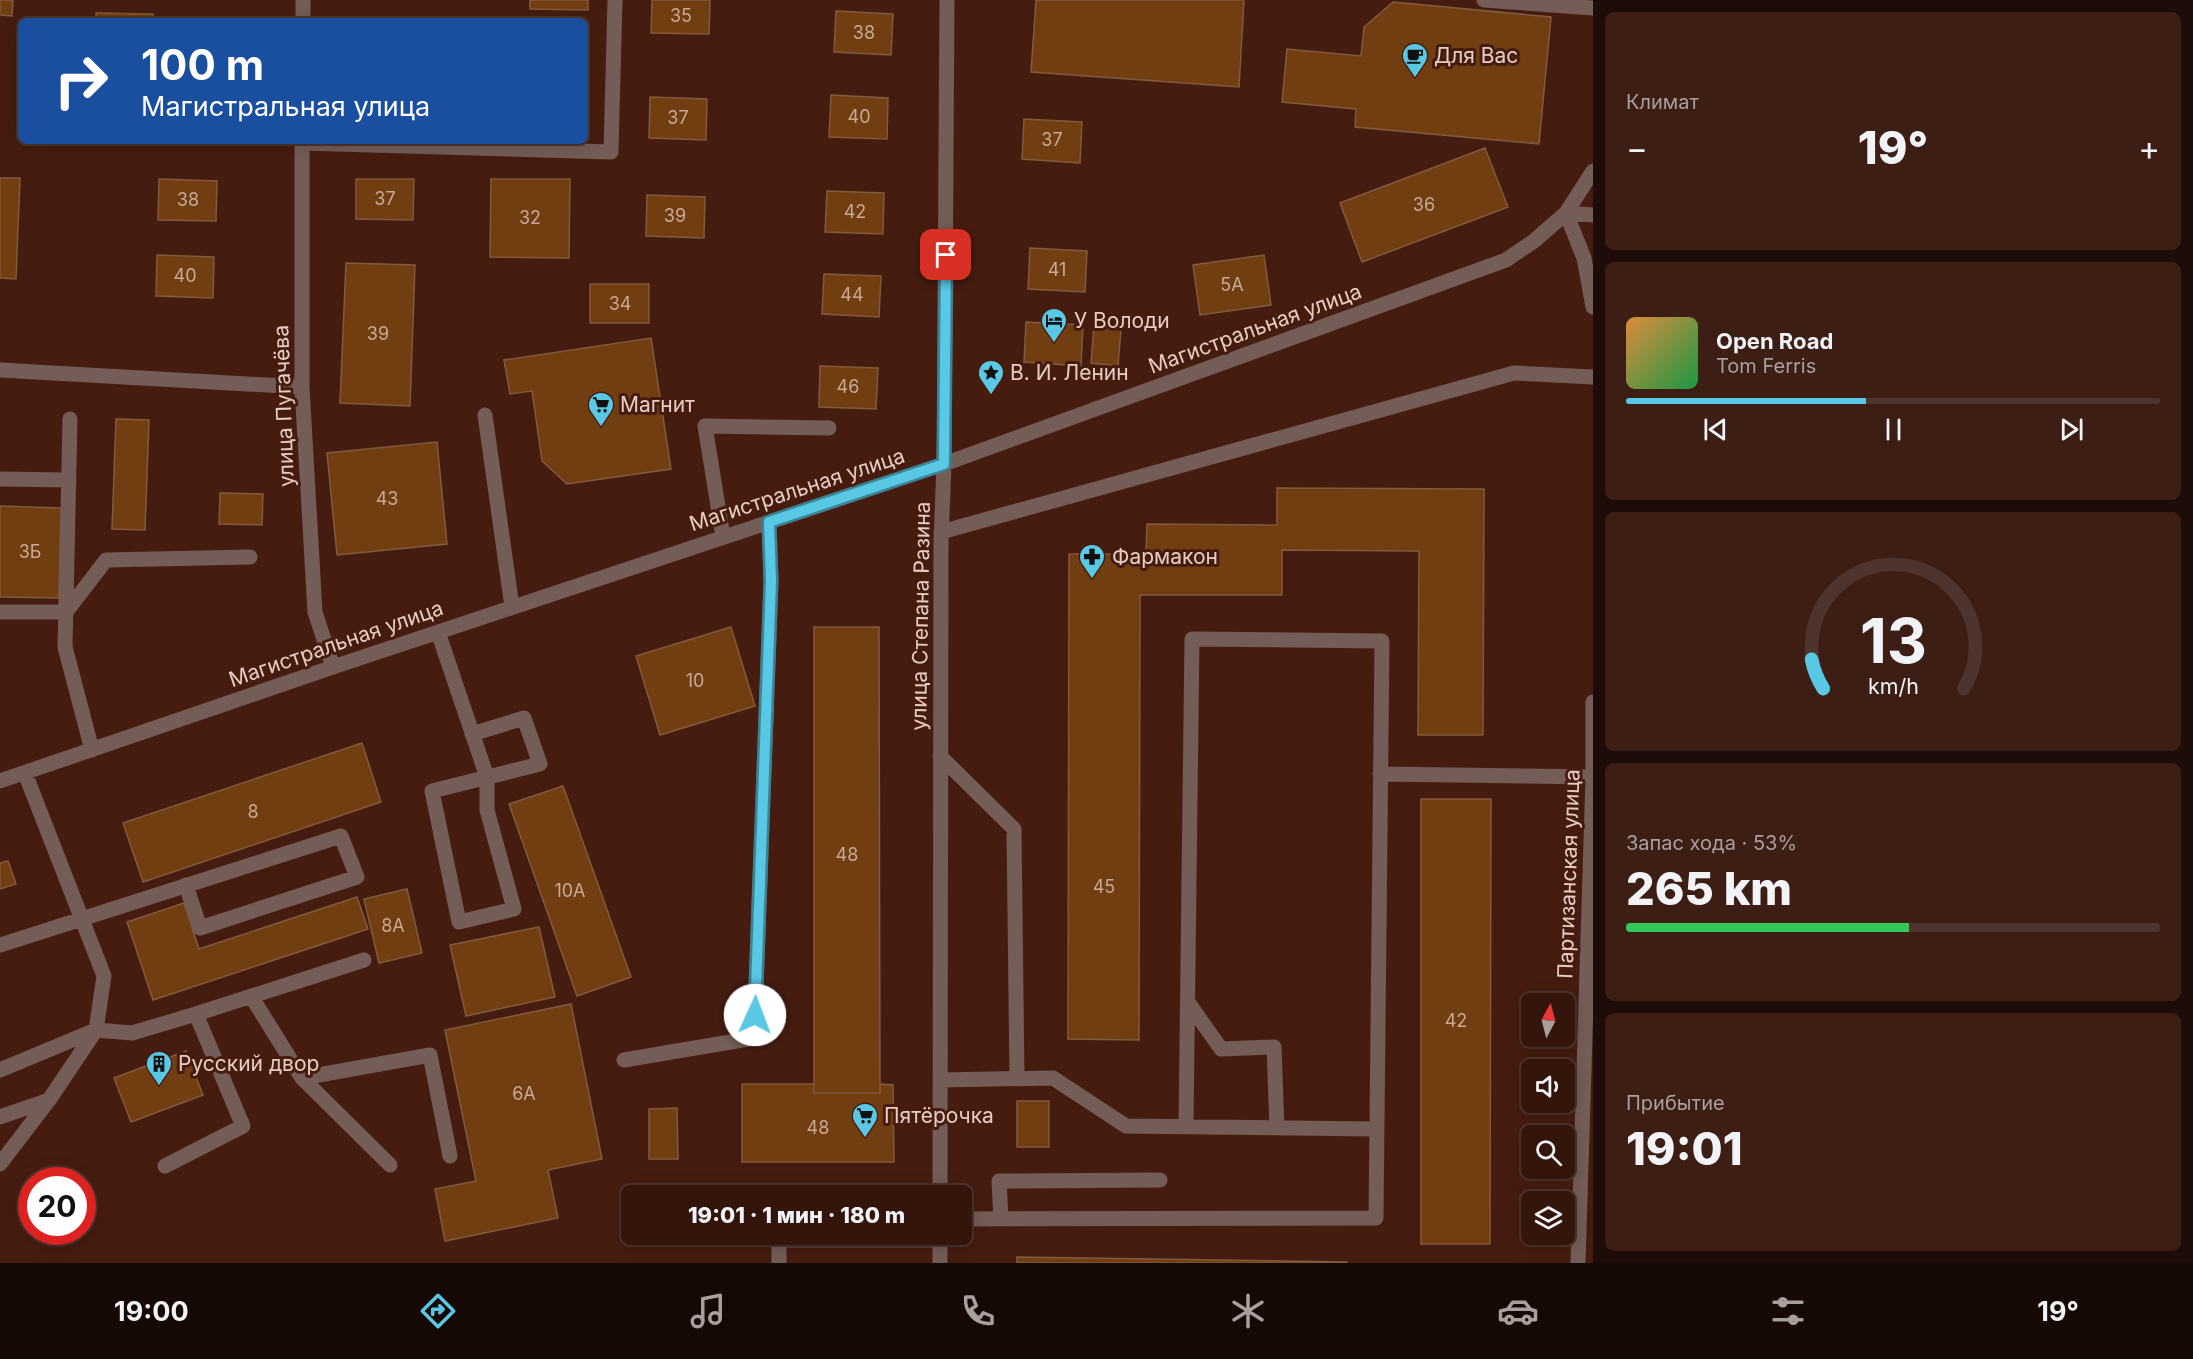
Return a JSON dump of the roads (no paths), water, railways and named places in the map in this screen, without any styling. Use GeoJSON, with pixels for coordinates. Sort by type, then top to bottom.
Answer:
{"type":"FeatureCollection","features":[{"type":"Feature","properties":{"kind":"street"},"geometry":{"type":"LineString","coordinates":[[303,0],[303,18]]}},
{"type":"Feature","properties":{"kind":"street"},"geometry":{"type":"LineString","coordinates":[[364,144],[611,152],[615,0]]}},
{"type":"Feature","properties":{"kind":"street","name":"улица Степана Разина"},"geometry":{"type":"LineString","coordinates":[[940,1185],[941,532],[944,464],[947,0]]}},
{"type":"Feature","properties":{"kind":"street"},"geometry":{"type":"LineString","coordinates":[[1484,0],[1593,8]]}},
{"type":"Feature","properties":{"kind":"street","name":"улица Пугачёва"},"geometry":{"type":"LineString","coordinates":[[302,144],[302,387],[315,612],[333,667]]}},
{"type":"Feature","properties":{"kind":"street"},"geometry":{"type":"LineString","coordinates":[[1566,213],[1593,171]]}},
{"type":"Feature","properties":{"kind":"street"},"geometry":{"type":"LineString","coordinates":[[1566,213],[1593,215]]}},
{"type":"Feature","properties":{"kind":"street"},"geometry":{"type":"LineString","coordinates":[[1566,213],[1584,258],[1593,307]]}},
{"type":"Feature","properties":{"kind":"street","name":"Магистральная улица"},"geometry":{"type":"LineString","coordinates":[[0,781],[333,667],[944,464],[1506,260],[1534,241],[1566,213]]}},
{"type":"Feature","properties":{"kind":"street"},"geometry":{"type":"LineString","coordinates":[[0,370],[302,387]]}},
{"type":"Feature","properties":{"kind":"street"},"geometry":{"type":"LineString","coordinates":[[941,532],[1514,373],[1593,377]]}},
{"type":"Feature","properties":{"kind":"street"},"geometry":{"type":"LineString","coordinates":[[485,415],[512,607]]}},
{"type":"Feature","properties":{"kind":"street"},"geometry":{"type":"LineString","coordinates":[[70,418],[65,647],[92,750]]}},
{"type":"Feature","properties":{"kind":"street"},"geometry":{"type":"LineString","coordinates":[[723,537],[705,426],[829,428]]}},
{"type":"Feature","properties":{"kind":"street"},"geometry":{"type":"LineString","coordinates":[[0,479],[69,480]]}},
{"type":"Feature","properties":{"kind":"street"},"geometry":{"type":"LineString","coordinates":[[624,1060],[754,1038],[771,581],[769,522]]}},
{"type":"Feature","properties":{"kind":"street"},"geometry":{"type":"LineString","coordinates":[[66,612],[106,560],[250,557]]}},
{"type":"Feature","properties":{"kind":"street"},"geometry":{"type":"LineString","coordinates":[[0,612],[66,612]]}},
{"type":"Feature","properties":{"kind":"street"},"geometry":{"type":"LineString","coordinates":[[438,632],[472,734],[487,777],[487,810],[514,909],[459,922],[432,791],[487,777],[540,764],[524,718],[472,734]]}},
{"type":"Feature","properties":{"kind":"street"},"geometry":{"type":"LineString","coordinates":[[972,1219],[1376,1218],[1382,641],[1192,639],[1186,1126]]}},
{"type":"Feature","properties":{"kind":"street","name":"Партизанская улица"},"geometry":{"type":"LineString","coordinates":[[1578,1263],[1588,1092],[1593,702]]}},
{"type":"Feature","properties":{"kind":"street"},"geometry":{"type":"LineString","coordinates":[[940,756],[1014,829],[1017,1079]]}},
{"type":"Feature","properties":{"kind":"street"},"geometry":{"type":"LineString","coordinates":[[0,1164],[49,1100],[96,1030],[104,976],[25,773]]}},
{"type":"Feature","properties":{"kind":"street"},"geometry":{"type":"LineString","coordinates":[[1380,774],[1593,777]]}},
{"type":"Feature","properties":{"kind":"street"},"geometry":{"type":"LineString","coordinates":[[0,945],[81,918],[341,836],[357,877],[200,928],[186,885]]}},
{"type":"Feature","properties":{"kind":"street"},"geometry":{"type":"LineString","coordinates":[[0,1070],[96,1030],[132,1033],[364,960]]}},
{"type":"Feature","properties":{"kind":"street"},"geometry":{"type":"LineString","coordinates":[[251,996],[302,1078],[390,1165]]}},
{"type":"Feature","properties":{"kind":"street"},"geometry":{"type":"LineString","coordinates":[[1188,1002],[1221,1048],[1274,1047],[1277,1128]]}},
{"type":"Feature","properties":{"kind":"street"},"geometry":{"type":"LineString","coordinates":[[165,1167],[243,1126],[196,1014]]}},
{"type":"Feature","properties":{"kind":"street"},"geometry":{"type":"LineString","coordinates":[[302,1078],[430,1055],[450,1156]]}},
{"type":"Feature","properties":{"kind":"street"},"geometry":{"type":"LineString","coordinates":[[940,1080],[1053,1078],[1126,1126],[1376,1129]]}},
{"type":"Feature","properties":{"kind":"street"},"geometry":{"type":"LineString","coordinates":[[0,1117],[49,1100]]}},
{"type":"Feature","properties":{"kind":"street"},"geometry":{"type":"LineString","coordinates":[[1000,1219],[999,1181],[1160,1180]]}},
{"type":"Feature","properties":{"kind":"street"},"geometry":{"type":"LineString","coordinates":[[779,1245],[779,1263]]}},
{"type":"Feature","properties":{"kind":"street"},"geometry":{"type":"LineString","coordinates":[[940,1245],[940,1263]]}},
{"type":"Feature","properties":{"kind":"place","name":"Для Вас"},"geometry":{"type":"Point","coordinates":[1415,79]}},
{"type":"Feature","properties":{"kind":"place","name":"У Володи"},"geometry":{"type":"Point","coordinates":[1054,344]}},
{"type":"Feature","properties":{"kind":"place","name":"В. И. Ленин"},"geometry":{"type":"Point","coordinates":[991,396]}},
{"type":"Feature","properties":{"kind":"place","name":"Магнит"},"geometry":{"type":"Point","coordinates":[601,428]}},
{"type":"Feature","properties":{"kind":"place","name":"Фармакон"},"geometry":{"type":"Point","coordinates":[1092,580]}},
{"type":"Feature","properties":{"kind":"place","name":"Русский двор"},"geometry":{"type":"Point","coordinates":[159,1087]}},
{"type":"Feature","properties":{"kind":"place","name":"Пятёрочка"},"geometry":{"type":"Point","coordinates":[865,1139]}}]}
